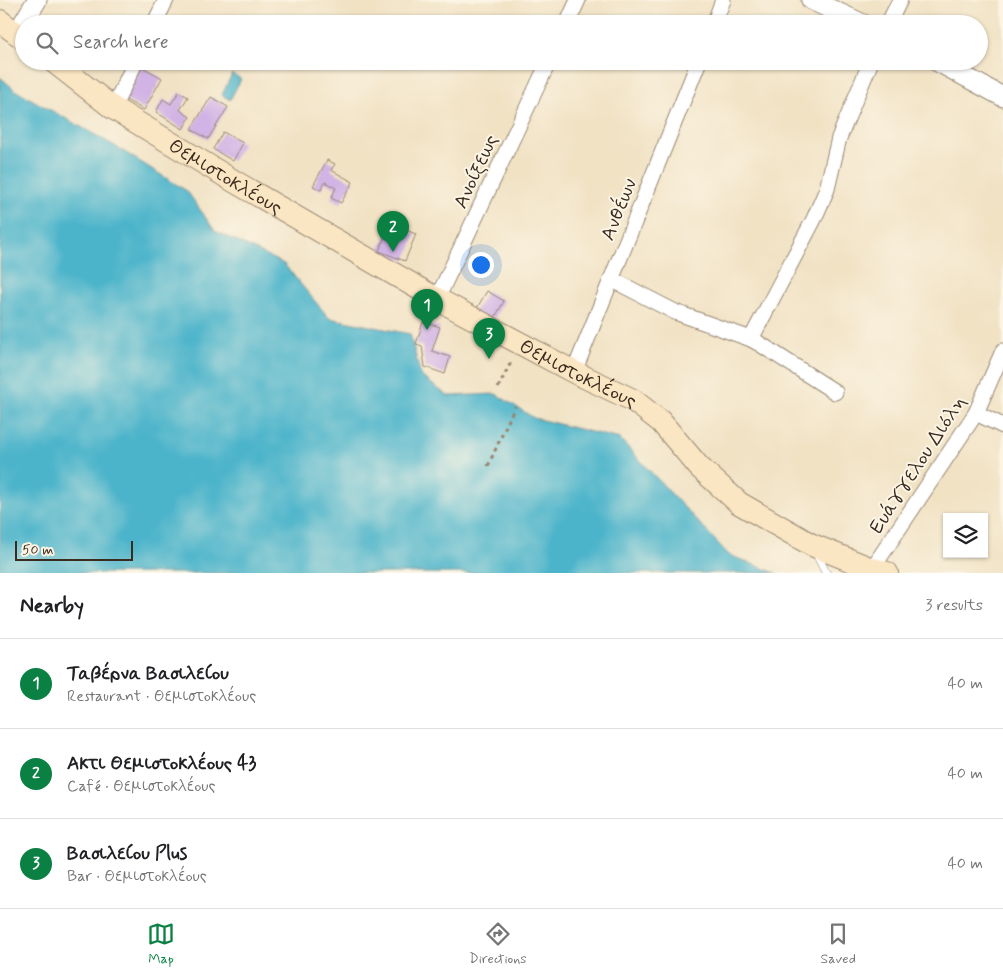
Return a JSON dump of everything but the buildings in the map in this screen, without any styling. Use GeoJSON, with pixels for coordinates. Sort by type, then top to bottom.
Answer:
{"type":"FeatureCollection","features":[{"type":"Feature","properties":{"kind":"main road","name":"Θεμιστοκλέους"},"geometry":{"type":"LineString","coordinates":[[64,70],[113,108],[237,183],[437,299],[574,372],[633,400],[661,422],[699,467],[740,503],[812,544],[880,571]]}},
{"type":"Feature","properties":{"kind":"street"},"geometry":{"type":"LineString","coordinates":[[25,15],[36,0]]}},
{"type":"Feature","properties":{"kind":"street"},"geometry":{"type":"LineString","coordinates":[[158,15],[166,0]]}},
{"type":"Feature","properties":{"kind":"street"},"geometry":{"type":"LineString","coordinates":[[571,15],[578,0]]}},
{"type":"Feature","properties":{"kind":"street"},"geometry":{"type":"LineString","coordinates":[[717,15],[723,0]]}},
{"type":"Feature","properties":{"kind":"street"},"geometry":{"type":"LineString","coordinates":[[811,0],[844,15]]}},
{"type":"Feature","properties":{"kind":"street"},"geometry":{"type":"LineString","coordinates":[[892,15],[900,0]]}},
{"type":"Feature","properties":{"kind":"street"},"geometry":{"type":"LineString","coordinates":[[113,108],[132,70]]}},
{"type":"Feature","properties":{"kind":"street","name":"Ανοίξεως"},"geometry":{"type":"LineString","coordinates":[[437,299],[545,70]]}},
{"type":"Feature","properties":{"kind":"street","name":"Ανθέων"},"geometry":{"type":"LineString","coordinates":[[574,372],[694,70]]}},
{"type":"Feature","properties":{"kind":"street"},"geometry":{"type":"LineString","coordinates":[[751,339],[828,189],[839,138],[867,70]]}},
{"type":"Feature","properties":{"kind":"street"},"geometry":{"type":"LineString","coordinates":[[952,70],[1003,98]]}},
{"type":"Feature","properties":{"kind":"street"},"geometry":{"type":"LineString","coordinates":[[612,279],[675,312],[751,339],[835,392]]}},
{"type":"Feature","properties":{"kind":"street","name":"Ευάγγελου Διόλη"},"geometry":{"type":"LineString","coordinates":[[880,571],[976,413],[1003,351]]}},
{"type":"Feature","properties":{"kind":"street"},"geometry":{"type":"LineString","coordinates":[[976,413],[1003,426]]}},
{"type":"Feature","properties":{"kind":"lane"},"geometry":{"type":"LineString","coordinates":[[812,544],[826,573]]}},
{"type":"Feature","properties":{"kind":"path"},"geometry":{"type":"LineString","coordinates":[[498,388],[513,358]]}},
{"type":"Feature","properties":{"kind":"path"},"geometry":{"type":"LineString","coordinates":[[488,466],[515,406]]}},
{"type":"Feature","properties":{"kind":"water"},"geometry":{"type":"Polygon","coordinates":[[[232,74],[241,79],[230,100],[222,95],[232,74]]]}},
{"type":"Feature","properties":{"kind":"water"},"geometry":{"type":"Polygon","coordinates":[[[0,77],[15,90],[115,146],[187,191],[215,231],[284,264],[329,318],[410,334],[421,376],[448,396],[496,394],[534,418],[620,439],[729,555],[776,573],[0,573],[0,77]]]}},
{"type":"Feature","properties":{"kind":"place","name":"Ακτι Θεμιστοκλέους 43"},"geometry":{"type":"Point","coordinates":[393,252]}},
{"type":"Feature","properties":{"kind":"place","name":"Ταβέρνα Βασιλείου"},"geometry":{"type":"Point","coordinates":[427,330]}},
{"type":"Feature","properties":{"kind":"place","name":"Βασιλείου Plus"},"geometry":{"type":"Point","coordinates":[489,359]}}]}
